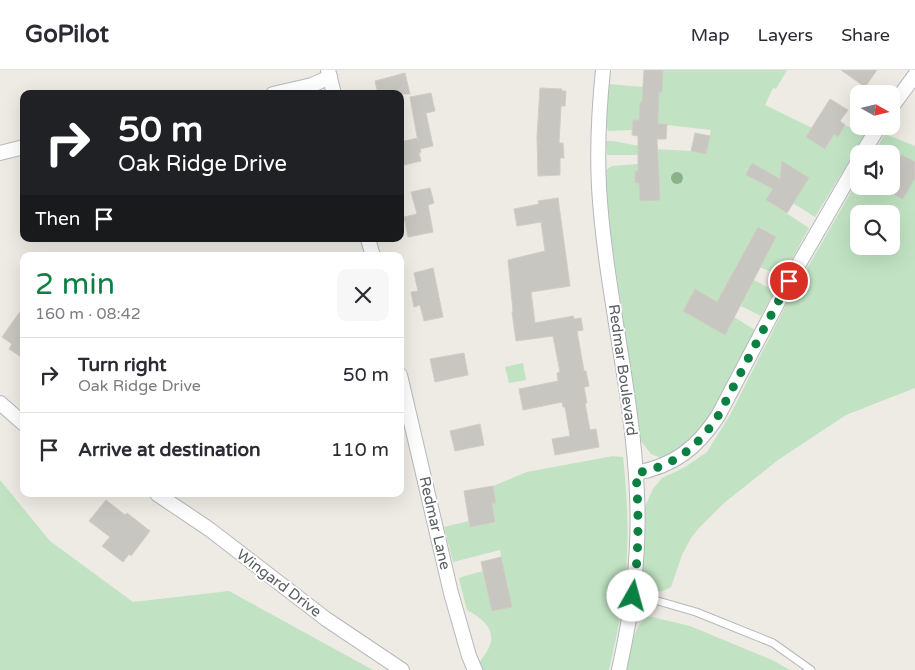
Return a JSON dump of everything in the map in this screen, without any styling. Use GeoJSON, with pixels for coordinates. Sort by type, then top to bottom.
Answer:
{"type":"FeatureCollection","features":[{"type":"Feature","properties":{"kind":"street","name":"Redmar Boulevard"},"geometry":{"type":"LineString","coordinates":[[603,70],[598,127],[599,188],[632,434],[638,523],[636,579],[619,670]]}},
{"type":"Feature","properties":{"kind":"street"},"geometry":{"type":"LineString","coordinates":[[290,90],[312,85],[329,73],[333,90]]}},
{"type":"Feature","properties":{"kind":"street"},"geometry":{"type":"LineString","coordinates":[[900,96],[915,75]]}},
{"type":"Feature","properties":{"kind":"street"},"geometry":{"type":"LineString","coordinates":[[0,153],[20,148]]}},
{"type":"Feature","properties":{"kind":"street"},"geometry":{"type":"LineString","coordinates":[[636,473],[660,468],[672,462],[698,443],[709,430],[789,281],[850,176]]}},
{"type":"Feature","properties":{"kind":"street","name":"Redmar Lane"},"geometry":{"type":"LineString","coordinates":[[404,392],[451,593],[469,656],[475,670]]}},
{"type":"Feature","properties":{"kind":"street"},"geometry":{"type":"LineString","coordinates":[[0,403],[20,420]]}},
{"type":"Feature","properties":{"kind":"street","name":"Wingard Drive"},"geometry":{"type":"LineString","coordinates":[[161,497],[209,529],[326,619],[402,670]]}},
{"type":"Feature","properties":{"kind":"lane"},"geometry":{"type":"LineString","coordinates":[[633,596],[696,612],[773,643],[812,670]]}},
{"type":"Feature","properties":{"kind":"green space"},"geometry":{"type":"Polygon","coordinates":[[[663,70],[787,70],[776,89],[773,88],[765,105],[812,128],[806,137],[825,148],[834,134],[838,137],[845,125],[850,128],[850,135],[865,135],[859,145],[850,145],[850,160],[815,217],[793,203],[788,165],[766,200],[809,228],[782,277],[760,267],[776,237],[759,227],[735,270],[775,291],[761,316],[741,306],[743,301],[724,291],[717,302],[695,290],[684,311],[724,334],[734,317],[755,330],[703,431],[675,455],[661,458],[651,454],[641,441],[612,244],[607,197],[606,170],[612,166],[638,164],[638,155],[607,155],[606,141],[655,149],[691,151],[706,154],[711,130],[658,124],[659,103],[639,120],[633,120],[632,130],[608,131],[606,123],[608,84],[643,87],[662,92],[663,70]]]}},
{"type":"Feature","properties":{"kind":"green space"},"geometry":{"type":"Polygon","coordinates":[[[884,135],[915,146],[915,388],[846,415],[778,460],[724,503],[699,528],[682,555],[671,587],[658,592],[650,590],[642,579],[645,507],[653,489],[662,478],[685,467],[707,452],[730,415],[786,305],[850,194],[900,195],[900,145],[878,145],[884,135]]]}},
{"type":"Feature","properties":{"kind":"green space"},"geometry":{"type":"Polygon","coordinates":[[[523,363],[526,380],[509,383],[505,367],[523,363]]]}},
{"type":"Feature","properties":{"kind":"green space"},"geometry":{"type":"Polygon","coordinates":[[[613,456],[623,457],[627,510],[627,545],[622,607],[609,670],[482,670],[479,663],[490,645],[491,633],[482,620],[467,610],[459,579],[483,571],[501,557],[500,550],[453,562],[444,527],[469,521],[471,526],[495,522],[492,503],[496,502],[493,486],[527,472],[613,456]]]}},
{"type":"Feature","properties":{"kind":"green space"},"geometry":{"type":"Polygon","coordinates":[[[0,480],[50,541],[133,602],[229,591],[373,670],[0,670],[0,480]]]}},
{"type":"Feature","properties":{"kind":"green space"},"geometry":{"type":"Polygon","coordinates":[[[648,616],[690,626],[772,660],[790,670],[627,670],[635,634],[642,621],[648,616]]]}},
{"type":"Feature","properties":{"kind":"building"},"geometry":{"type":"Polygon","coordinates":[[[644,70],[663,70],[662,92],[659,92],[658,124],[667,124],[666,139],[657,139],[660,200],[640,201],[639,183],[635,183],[635,171],[638,171],[638,136],[632,135],[633,120],[639,120],[644,70]]]}},
{"type":"Feature","properties":{"kind":"building"},"geometry":{"type":"Polygon","coordinates":[[[841,70],[877,70],[866,85],[862,85],[841,70]]]}},
{"type":"Feature","properties":{"kind":"building"},"geometry":{"type":"Polygon","coordinates":[[[405,73],[410,94],[404,94],[404,90],[377,90],[375,81],[405,73]]]}},
{"type":"Feature","properties":{"kind":"building"},"geometry":{"type":"Polygon","coordinates":[[[540,88],[562,89],[562,91],[566,91],[565,106],[561,106],[559,143],[563,143],[564,158],[560,158],[560,175],[538,176],[537,137],[540,88]]]}},
{"type":"Feature","properties":{"kind":"building"},"geometry":{"type":"Polygon","coordinates":[[[431,93],[435,111],[426,113],[433,146],[420,149],[421,161],[404,165],[404,141],[417,138],[410,97],[431,93]]]}},
{"type":"Feature","properties":{"kind":"building"},"geometry":{"type":"Polygon","coordinates":[[[830,99],[848,110],[840,121],[845,125],[838,137],[834,134],[825,149],[806,137],[830,99]]]}},
{"type":"Feature","properties":{"kind":"building"},"geometry":{"type":"Polygon","coordinates":[[[695,133],[710,136],[706,154],[691,151],[695,133]]]}},
{"type":"Feature","properties":{"kind":"building"},"geometry":{"type":"Polygon","coordinates":[[[900,154],[915,162],[915,178],[903,199],[895,195],[900,195],[900,154]]]}},
{"type":"Feature","properties":{"kind":"building"},"geometry":{"type":"Polygon","coordinates":[[[782,161],[809,178],[787,213],[766,200],[773,189],[746,175],[752,163],[780,179],[782,161]]]}},
{"type":"Feature","properties":{"kind":"building"},"geometry":{"type":"Polygon","coordinates":[[[430,188],[434,203],[428,205],[433,232],[408,237],[404,217],[417,214],[411,192],[430,188]]]}},
{"type":"Feature","properties":{"kind":"building"},"geometry":{"type":"Polygon","coordinates":[[[558,198],[570,286],[531,292],[535,323],[573,316],[574,319],[581,318],[583,330],[577,331],[584,371],[586,371],[589,386],[584,387],[587,403],[585,403],[590,430],[596,429],[599,447],[555,455],[552,439],[570,436],[565,407],[563,407],[562,402],[523,410],[519,389],[558,381],[557,373],[560,372],[553,336],[516,341],[508,260],[545,251],[541,222],[517,226],[514,209],[539,204],[538,201],[558,198]]]}},
{"type":"Feature","properties":{"kind":"building"},"geometry":{"type":"Polygon","coordinates":[[[758,227],[776,237],[725,335],[683,311],[695,289],[717,302],[758,227]]]}},
{"type":"Feature","properties":{"kind":"building"},"geometry":{"type":"Polygon","coordinates":[[[433,268],[443,317],[424,321],[420,305],[414,307],[411,292],[418,291],[414,273],[433,268]]]}},
{"type":"Feature","properties":{"kind":"building"},"geometry":{"type":"Polygon","coordinates":[[[20,312],[20,356],[9,349],[12,344],[2,337],[20,312]]]}},
{"type":"Feature","properties":{"kind":"building"},"geometry":{"type":"Polygon","coordinates":[[[464,353],[468,375],[435,382],[430,359],[464,353]]]}},
{"type":"Feature","properties":{"kind":"building"},"geometry":{"type":"Polygon","coordinates":[[[480,424],[484,445],[455,451],[450,431],[480,424]]]}},
{"type":"Feature","properties":{"kind":"building"},"geometry":{"type":"Polygon","coordinates":[[[493,486],[496,503],[492,503],[495,522],[470,527],[464,491],[493,486]]]}},
{"type":"Feature","properties":{"kind":"building"},"geometry":{"type":"Polygon","coordinates":[[[106,500],[150,531],[131,556],[129,554],[123,562],[102,546],[110,537],[89,521],[106,500]]]}},
{"type":"Feature","properties":{"kind":"building"},"geometry":{"type":"Polygon","coordinates":[[[501,557],[512,607],[492,611],[481,562],[501,557]]]}},
{"type":"Feature","properties":{"kind":"route"},"geometry":{"type":"LineString","coordinates":[[633,596],[636,579],[638,523],[636,473],[660,468],[672,462],[698,443],[709,430],[789,281]]}}]}
